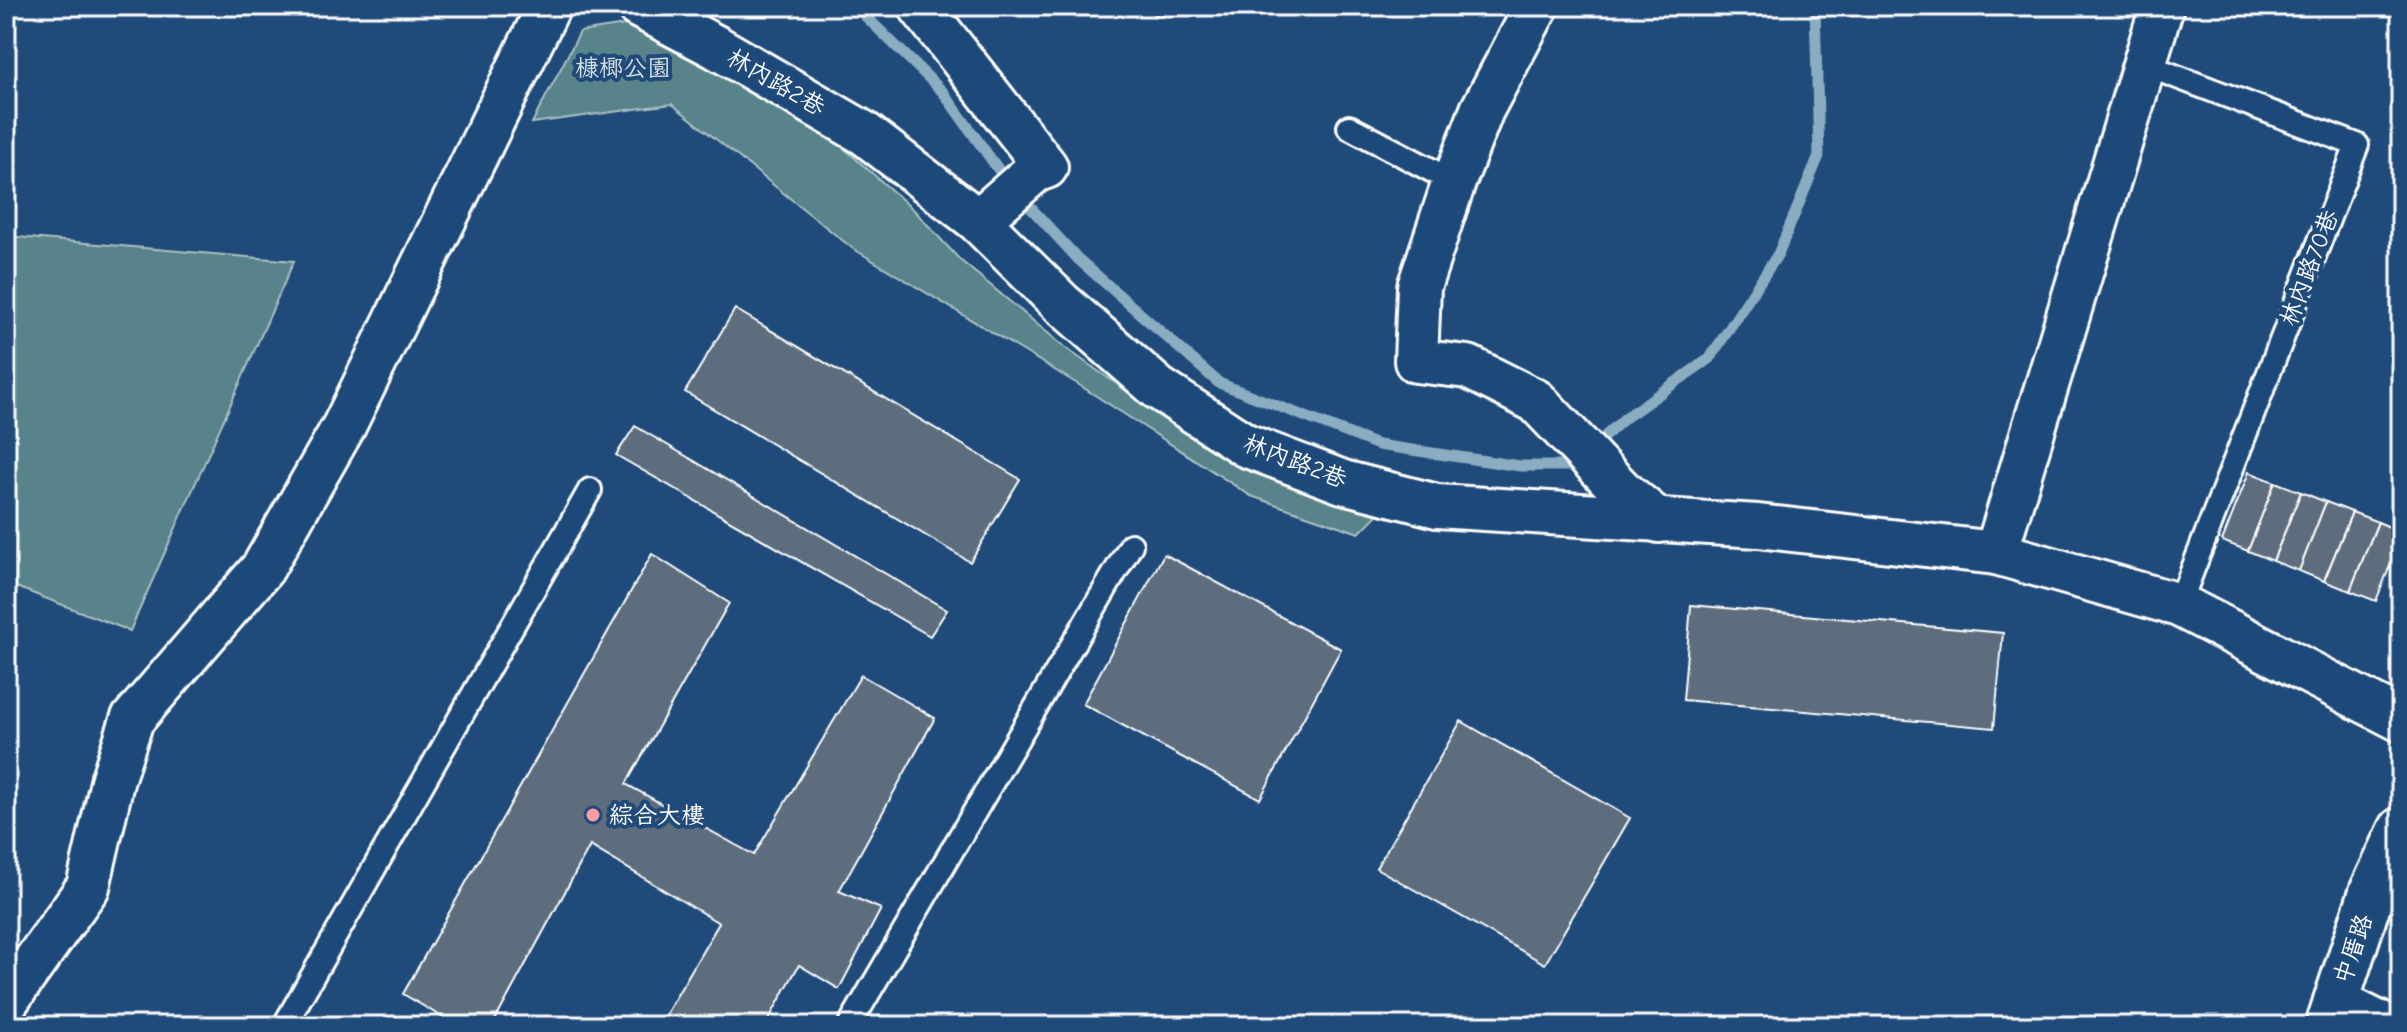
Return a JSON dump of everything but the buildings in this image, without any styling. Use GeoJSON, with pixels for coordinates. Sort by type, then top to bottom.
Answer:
{"type":"FeatureCollection","features":[{"type":"Feature","properties":{"kind":"street"},"geometry":{"type":"LineString","coordinates":[[6,1002],[88,887],[113,778],[132,720],[263,568],[344,426],[549,6]]}},
{"type":"Feature","properties":{"kind":"street","name":"林內路2巷"},"geometry":{"type":"LineString","coordinates":[[638,6],[716,47],[864,133],[978,221],[1061,303],[1158,388],[1245,445],[1343,482],[1437,506],[1758,526],[1996,553],[2179,605],[2401,720]]}},
{"type":"Feature","properties":{"kind":"street"},"geometry":{"type":"LineString","coordinates":[[920,6],[1046,167],[1035,171],[978,221]]}},
{"type":"Feature","properties":{"kind":"street"},"geometry":{"type":"LineString","coordinates":[[1537,6],[1482,110],[1454,182],[1419,287],[1416,361],[1468,367],[1536,401],[1621,490],[1659,521]]}},
{"type":"Feature","properties":{"kind":"street"},"geometry":{"type":"LineString","coordinates":[[1996,553],[2143,64],[2148,9]]}},
{"type":"Feature","properties":{"kind":"street","name":"中厝路"},"geometry":{"type":"LineString","coordinates":[[2331,1014],[2372,892],[2401,830]]}},
{"type":"Feature","properties":{"kind":"street"},"geometry":{"type":"LineString","coordinates":[[2331,1014],[2385,1026]]}},
{"type":"Feature","properties":{"kind":"lane","name":"林內路70巷"},"geometry":{"type":"LineString","coordinates":[[2143,64],[2357,145],[2179,605]]}},
{"type":"Feature","properties":{"kind":"lane"},"geometry":{"type":"LineString","coordinates":[[1349,127],[1454,182]]}},
{"type":"Feature","properties":{"kind":"lane"},"geometry":{"type":"LineString","coordinates":[[284,1026],[590,490]]}},
{"type":"Feature","properties":{"kind":"lane"},"geometry":{"type":"LineString","coordinates":[[849,1026],[1131,545]]}},
{"type":"Feature","properties":{"kind":"green space","name":"槺榔公園"},"geometry":{"type":"Polygon","coordinates":[[[631,24],[796,106],[914,210],[960,260],[1067,349],[1169,421],[1276,477],[1380,512],[1359,533],[1251,496],[1076,383],[852,248],[672,104],[532,123],[580,32],[631,24]]]}},
{"type":"Feature","properties":{"kind":"green space"},"geometry":{"type":"Polygon","coordinates":[[[6,236],[294,261],[130,631],[6,583],[6,236]]]}},
{"type":"Feature","properties":{"kind":"waterway"},"geometry":{"type":"LineString","coordinates":[[855,6],[943,92],[1008,183]]}},
{"type":"Feature","properties":{"kind":"waterway"},"geometry":{"type":"LineString","coordinates":[[1593,447],[1625,418],[1710,358],[1778,254],[1819,156],[1815,6]]}},
{"type":"Feature","properties":{"kind":"waterway"},"geometry":{"type":"LineString","coordinates":[[1020,196],[1078,259],[1219,383],[1378,445],[1520,466],[1573,466],[1580,459]]}},
{"type":"Feature","properties":{"kind":"place","name":"綜合大樓"},"geometry":{"type":"Point","coordinates":[593,815]}}]}
